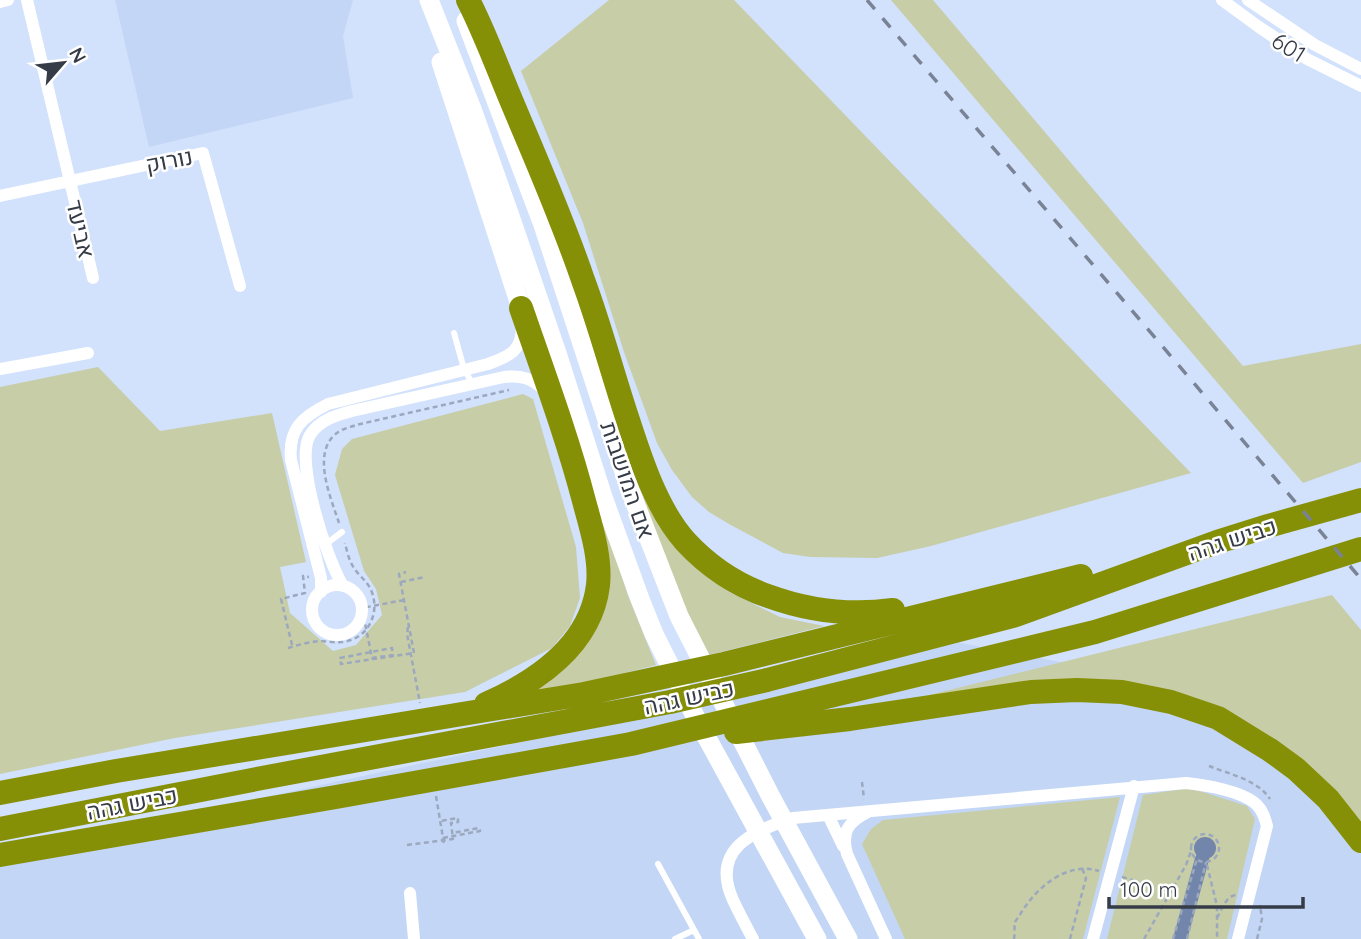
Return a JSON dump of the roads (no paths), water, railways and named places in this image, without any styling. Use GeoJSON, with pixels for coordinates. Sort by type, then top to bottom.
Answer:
{"type":"FeatureCollection","features":[{"type":"Feature","properties":{"kind":"highway"},"geometry":{"type":"LineString","coordinates":[[468,0],[584,280],[643,465],[668,516],[685,541],[729,578],[752,590],[805,608],[836,613],[873,613],[1012,594]]}},
{"type":"Feature","properties":{"kind":"highway"},"geometry":{"type":"LineString","coordinates":[[463,713],[509,693],[561,658],[586,622],[598,585],[591,525],[578,478],[521,308]]}},
{"type":"Feature","properties":{"kind":"highway","name":"כביש גהה"},"geometry":{"type":"LineString","coordinates":[[0,829],[670,702],[767,680],[1016,615],[1217,542],[1361,500]]}},
{"type":"Feature","properties":{"kind":"highway"},"geometry":{"type":"LineString","coordinates":[[0,793],[116,771],[584,694],[1012,594],[1217,542]]}},
{"type":"Feature","properties":{"kind":"highway","name":"כביש גהה"},"geometry":{"type":"LineString","coordinates":[[0,855],[631,744],[1095,632],[1361,549]]}},
{"type":"Feature","properties":{"kind":"highway"},"geometry":{"type":"LineString","coordinates":[[631,744],[850,719],[1031,692],[1122,692],[1171,702],[1219,718],[1296,769],[1328,799],[1361,841]]}},
{"type":"Feature","properties":{"kind":"main road"},"geometry":{"type":"LineString","coordinates":[[427,0],[440,60],[521,308]]}},
{"type":"Feature","properties":{"kind":"main road","name":"אם המושבות"},"geometry":{"type":"LineString","coordinates":[[427,0],[472,108],[557,353],[603,497],[654,634],[695,716],[813,934]]}},
{"type":"Feature","properties":{"kind":"main road","name":"אם המושבות"},"geometry":{"type":"LineString","coordinates":[[457,0],[543,225],[630,490],[679,616],[771,797],[848,939]]}},
{"type":"Feature","properties":{"kind":"street"},"geometry":{"type":"LineString","coordinates":[[0,2],[9,0]]}},
{"type":"Feature","properties":{"kind":"street","name":"אביעד"},"geometry":{"type":"LineString","coordinates":[[27,0],[93,278]]}},
{"type":"Feature","properties":{"kind":"street","name":"601"},"geometry":{"type":"LineString","coordinates":[[1222,0],[1307,59],[1361,86]]}},
{"type":"Feature","properties":{"kind":"street","name":"601"},"geometry":{"type":"LineString","coordinates":[[1248,0],[1315,46],[1361,69]]}},
{"type":"Feature","properties":{"kind":"street","name":"נורוק"},"geometry":{"type":"LineString","coordinates":[[0,196],[203,153],[240,286]]}},
{"type":"Feature","properties":{"kind":"street"},"geometry":{"type":"LineString","coordinates":[[321,585],[343,586],[369,607],[359,623],[348,633],[340,635],[325,632],[319,627],[313,612],[321,585],[290,447],[292,436],[299,424],[328,404],[507,357],[519,345],[522,335],[521,308]]}},
{"type":"Feature","properties":{"kind":"street"},"geometry":{"type":"LineString","coordinates":[[0,369],[88,353]]}},
{"type":"Feature","properties":{"kind":"street"},"geometry":{"type":"LineString","coordinates":[[343,586],[325,545],[307,477],[306,446],[314,429],[335,416],[352,411],[518,376],[537,383],[555,409]]}},
{"type":"Feature","properties":{"kind":"street"},"geometry":{"type":"LineString","coordinates":[[753,939],[732,898],[727,867],[736,847],[768,826],[793,818],[1186,783],[1207,785],[1243,796],[1256,803],[1264,815],[1267,826],[1238,939]]}},
{"type":"Feature","properties":{"kind":"street"},"geometry":{"type":"LineString","coordinates":[[1093,939],[1134,786]]}},
{"type":"Feature","properties":{"kind":"street"},"geometry":{"type":"LineString","coordinates":[[847,854],[846,831],[868,811]]}},
{"type":"Feature","properties":{"kind":"street"},"geometry":{"type":"LineString","coordinates":[[828,815],[887,939]]}},
{"type":"Feature","properties":{"kind":"street"},"geometry":{"type":"LineString","coordinates":[[410,893],[414,939]]}},
{"type":"Feature","properties":{"kind":"lane"},"geometry":{"type":"LineString","coordinates":[[454,333],[464,369],[473,384]]}},
{"type":"Feature","properties":{"kind":"lane"},"geometry":{"type":"LineString","coordinates":[[325,545],[342,532]]}},
{"type":"Feature","properties":{"kind":"lane"},"geometry":{"type":"LineString","coordinates":[[658,864],[699,939]]}},
{"type":"Feature","properties":{"kind":"lane"},"geometry":{"type":"LineString","coordinates":[[675,939],[694,930]]}},
{"type":"Feature","properties":{"kind":"waterway"},"geometry":{"type":"LineString","coordinates":[[1180,939],[1202,859]]}},
{"type":"Feature","properties":{"kind":"railway"},"geometry":{"type":"LineString","coordinates":[[867,0],[1361,579]]}}]}
